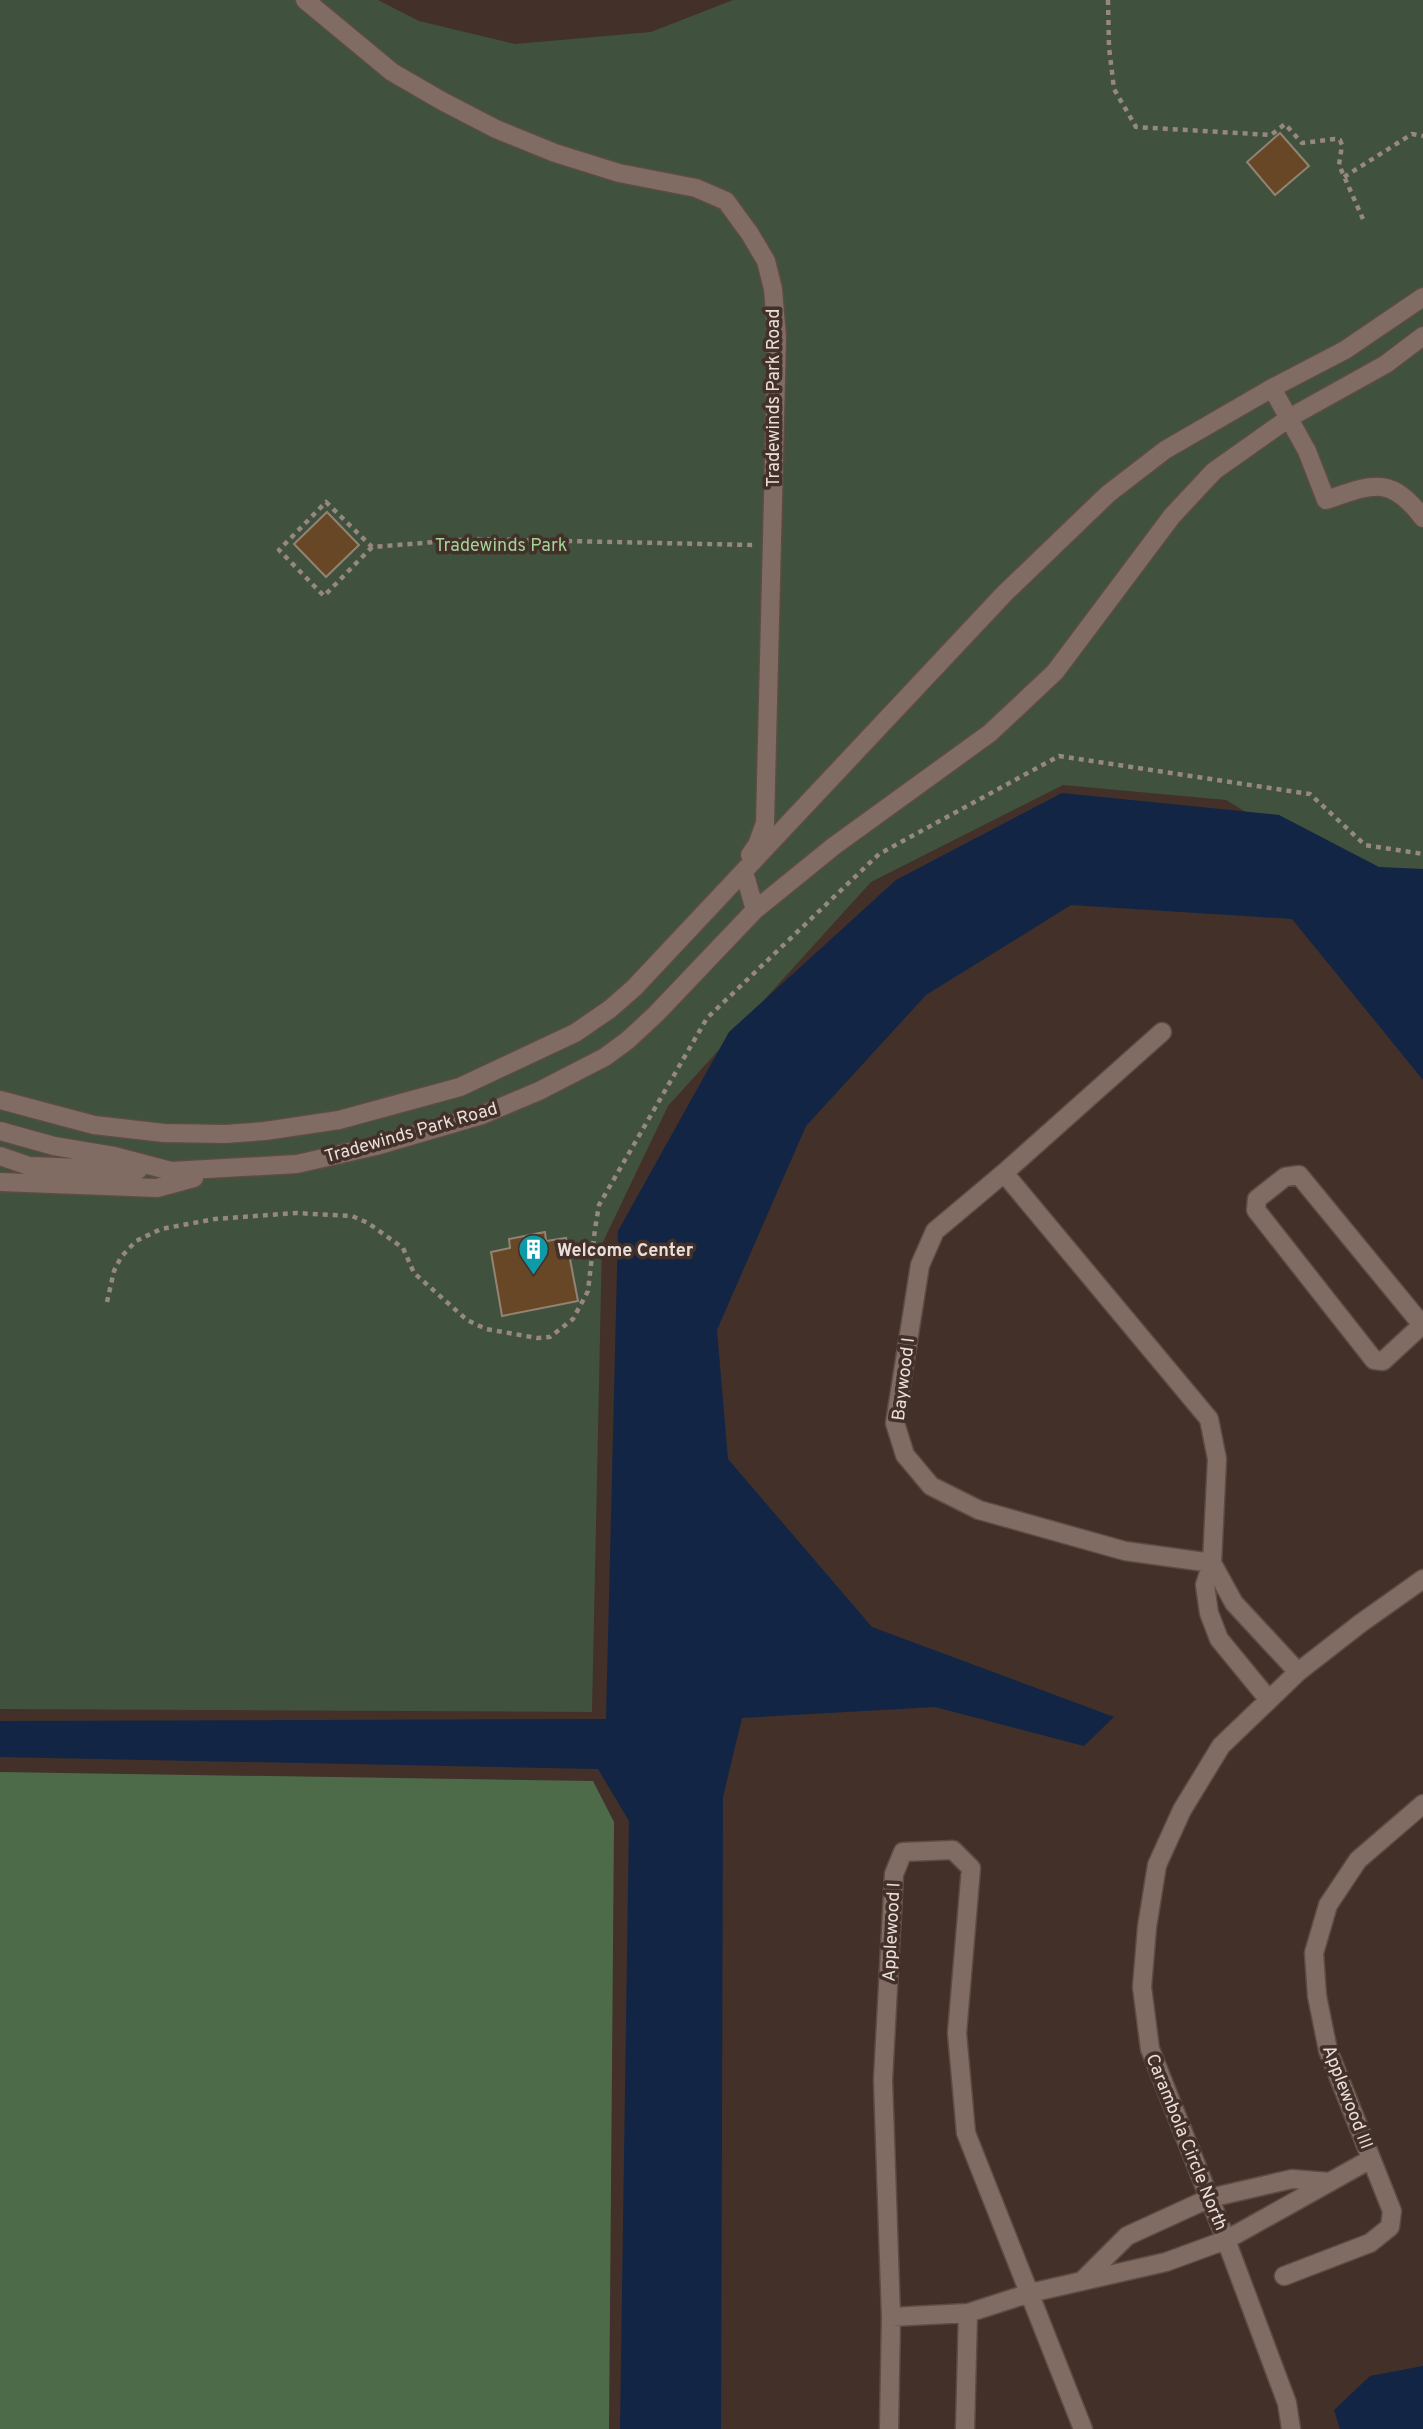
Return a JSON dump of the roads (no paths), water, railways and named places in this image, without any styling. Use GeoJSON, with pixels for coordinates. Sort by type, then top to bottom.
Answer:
{"type":"FeatureCollection","features":[{"type":"Feature","properties":{"kind":"street","name":"Tradewinds Park Road"},"geometry":{"type":"LineString","coordinates":[[305,0],[392,72],[496,129],[555,153],[619,173],[696,188],[726,201],[766,261],[773,289],[777,337],[765,822],[757,845],[719,899]]}},
{"type":"Feature","properties":{"kind":"street","name":"Tradewinds Park Road"},"geometry":{"type":"LineString","coordinates":[[0,1100],[93,1125],[164,1133],[226,1134],[265,1131],[369,1113],[460,1087],[575,1033],[610,1009],[634,988],[1005,593],[1108,494],[1165,450],[1272,388],[1345,350],[1423,297]]}},
{"type":"Feature","properties":{"kind":"street","name":"Tradewinds Park Road"},"geometry":{"type":"LineString","coordinates":[[0,1131],[54,1146],[114,1156],[171,1171],[297,1164],[376,1146],[482,1115],[540,1091],[605,1058],[628,1041],[755,910],[834,846],[990,733],[1055,672],[1172,516],[1214,471],[1289,418],[1386,363],[1423,336]]}},
{"type":"Feature","properties":{"kind":"street"},"geometry":{"type":"LineString","coordinates":[[1272,388],[1307,451],[1326,500],[1368,486],[1380,486],[1394,491],[1412,504],[1423,518]]}},
{"type":"Feature","properties":{"kind":"street"},"geometry":{"type":"LineString","coordinates":[[744,872],[755,910]]}},
{"type":"Feature","properties":{"kind":"street","name":"Baywood I"},"geometry":{"type":"LineString","coordinates":[[1162,1032],[935,1231],[920,1265],[895,1423],[905,1455],[931,1486],[979,1510],[1125,1551],[1212,1563]]}},
{"type":"Feature","properties":{"kind":"street"},"geometry":{"type":"LineString","coordinates":[[90,1153],[93,1125]]}},
{"type":"Feature","properties":{"kind":"street"},"geometry":{"type":"LineString","coordinates":[[0,1156],[29,1166],[171,1171]]}},
{"type":"Feature","properties":{"kind":"street"},"geometry":{"type":"LineString","coordinates":[[0,1182],[157,1188],[228,1168]]}},
{"type":"Feature","properties":{"kind":"street"},"geometry":{"type":"LineString","coordinates":[[1004,1173],[1209,1419],[1217,1459],[1212,1563],[1205,1585],[1209,1613],[1219,1639],[1269,1700]]}},
{"type":"Feature","properties":{"kind":"street"},"geometry":{"type":"LineString","coordinates":[[1299,1175],[1422,1326],[1383,1361],[1374,1360],[1256,1210],[1257,1199],[1285,1177],[1299,1175]]}},
{"type":"Feature","properties":{"kind":"street"},"geometry":{"type":"LineString","coordinates":[[1212,1563],[1234,1603],[1298,1672]]}},
{"type":"Feature","properties":{"kind":"street","name":"Carambola Circle North"},"geometry":{"type":"LineString","coordinates":[[1291,2429],[1287,2403],[1210,2198],[1150,2049],[1142,1987],[1147,1927],[1157,1866],[1182,1810],[1221,1746],[1298,1672],[1423,1579]]}},
{"type":"Feature","properties":{"kind":"street","name":"Applewood III"},"geometry":{"type":"LineString","coordinates":[[1284,2276],[1370,2243],[1390,2227],[1392,2211],[1328,2050],[1317,1996],[1314,1953],[1328,1905],[1358,1860],[1423,1804]]}},
{"type":"Feature","properties":{"kind":"street","name":"Applewood I"},"geometry":{"type":"LineString","coordinates":[[889,2429],[891,2317],[883,2080],[894,1874],[903,1852],[953,1850],[971,1868],[957,2033],[966,2133],[1083,2429]]}},
{"type":"Feature","properties":{"kind":"street"},"geometry":{"type":"LineString","coordinates":[[891,2317],[968,2313],[1030,2292],[1166,2262],[1226,2240],[1371,2159]]}},
{"type":"Feature","properties":{"kind":"street"},"geometry":{"type":"LineString","coordinates":[[1082,2281],[1127,2236],[1210,2198],[1292,2179],[1329,2182]]}},
{"type":"Feature","properties":{"kind":"street"},"geometry":{"type":"LineString","coordinates":[[965,2429],[968,2313]]}},
{"type":"Feature","properties":{"kind":"water"},"geometry":{"type":"Polygon","coordinates":[[[1062,793],[1279,815],[1379,867],[1423,869],[1423,1080],[1292,919],[1071,905],[926,995],[806,1126],[717,1330],[728,1459],[872,1627],[1114,1717],[1084,1746],[935,1707],[742,1718],[723,1797],[721,2429],[620,2429],[629,1821],[598,1769],[0,1757],[0,1721],[606,1719],[618,1231],[729,1032],[896,880],[1062,793]]]}},
{"type":"Feature","properties":{"kind":"water"},"geometry":{"type":"Polygon","coordinates":[[[1423,2366],[1423,2429],[1340,2429],[1334,2410],[1370,2376],[1423,2366]]]}},
{"type":"Feature","properties":{"kind":"place","name":"Welcome Center"},"geometry":{"type":"Point","coordinates":[534,1277]}},
{"type":"Feature","properties":{"kind":"park label","name":"Tradewinds Park"},"geometry":{"type":"Point","coordinates":[501,545]}}]}
